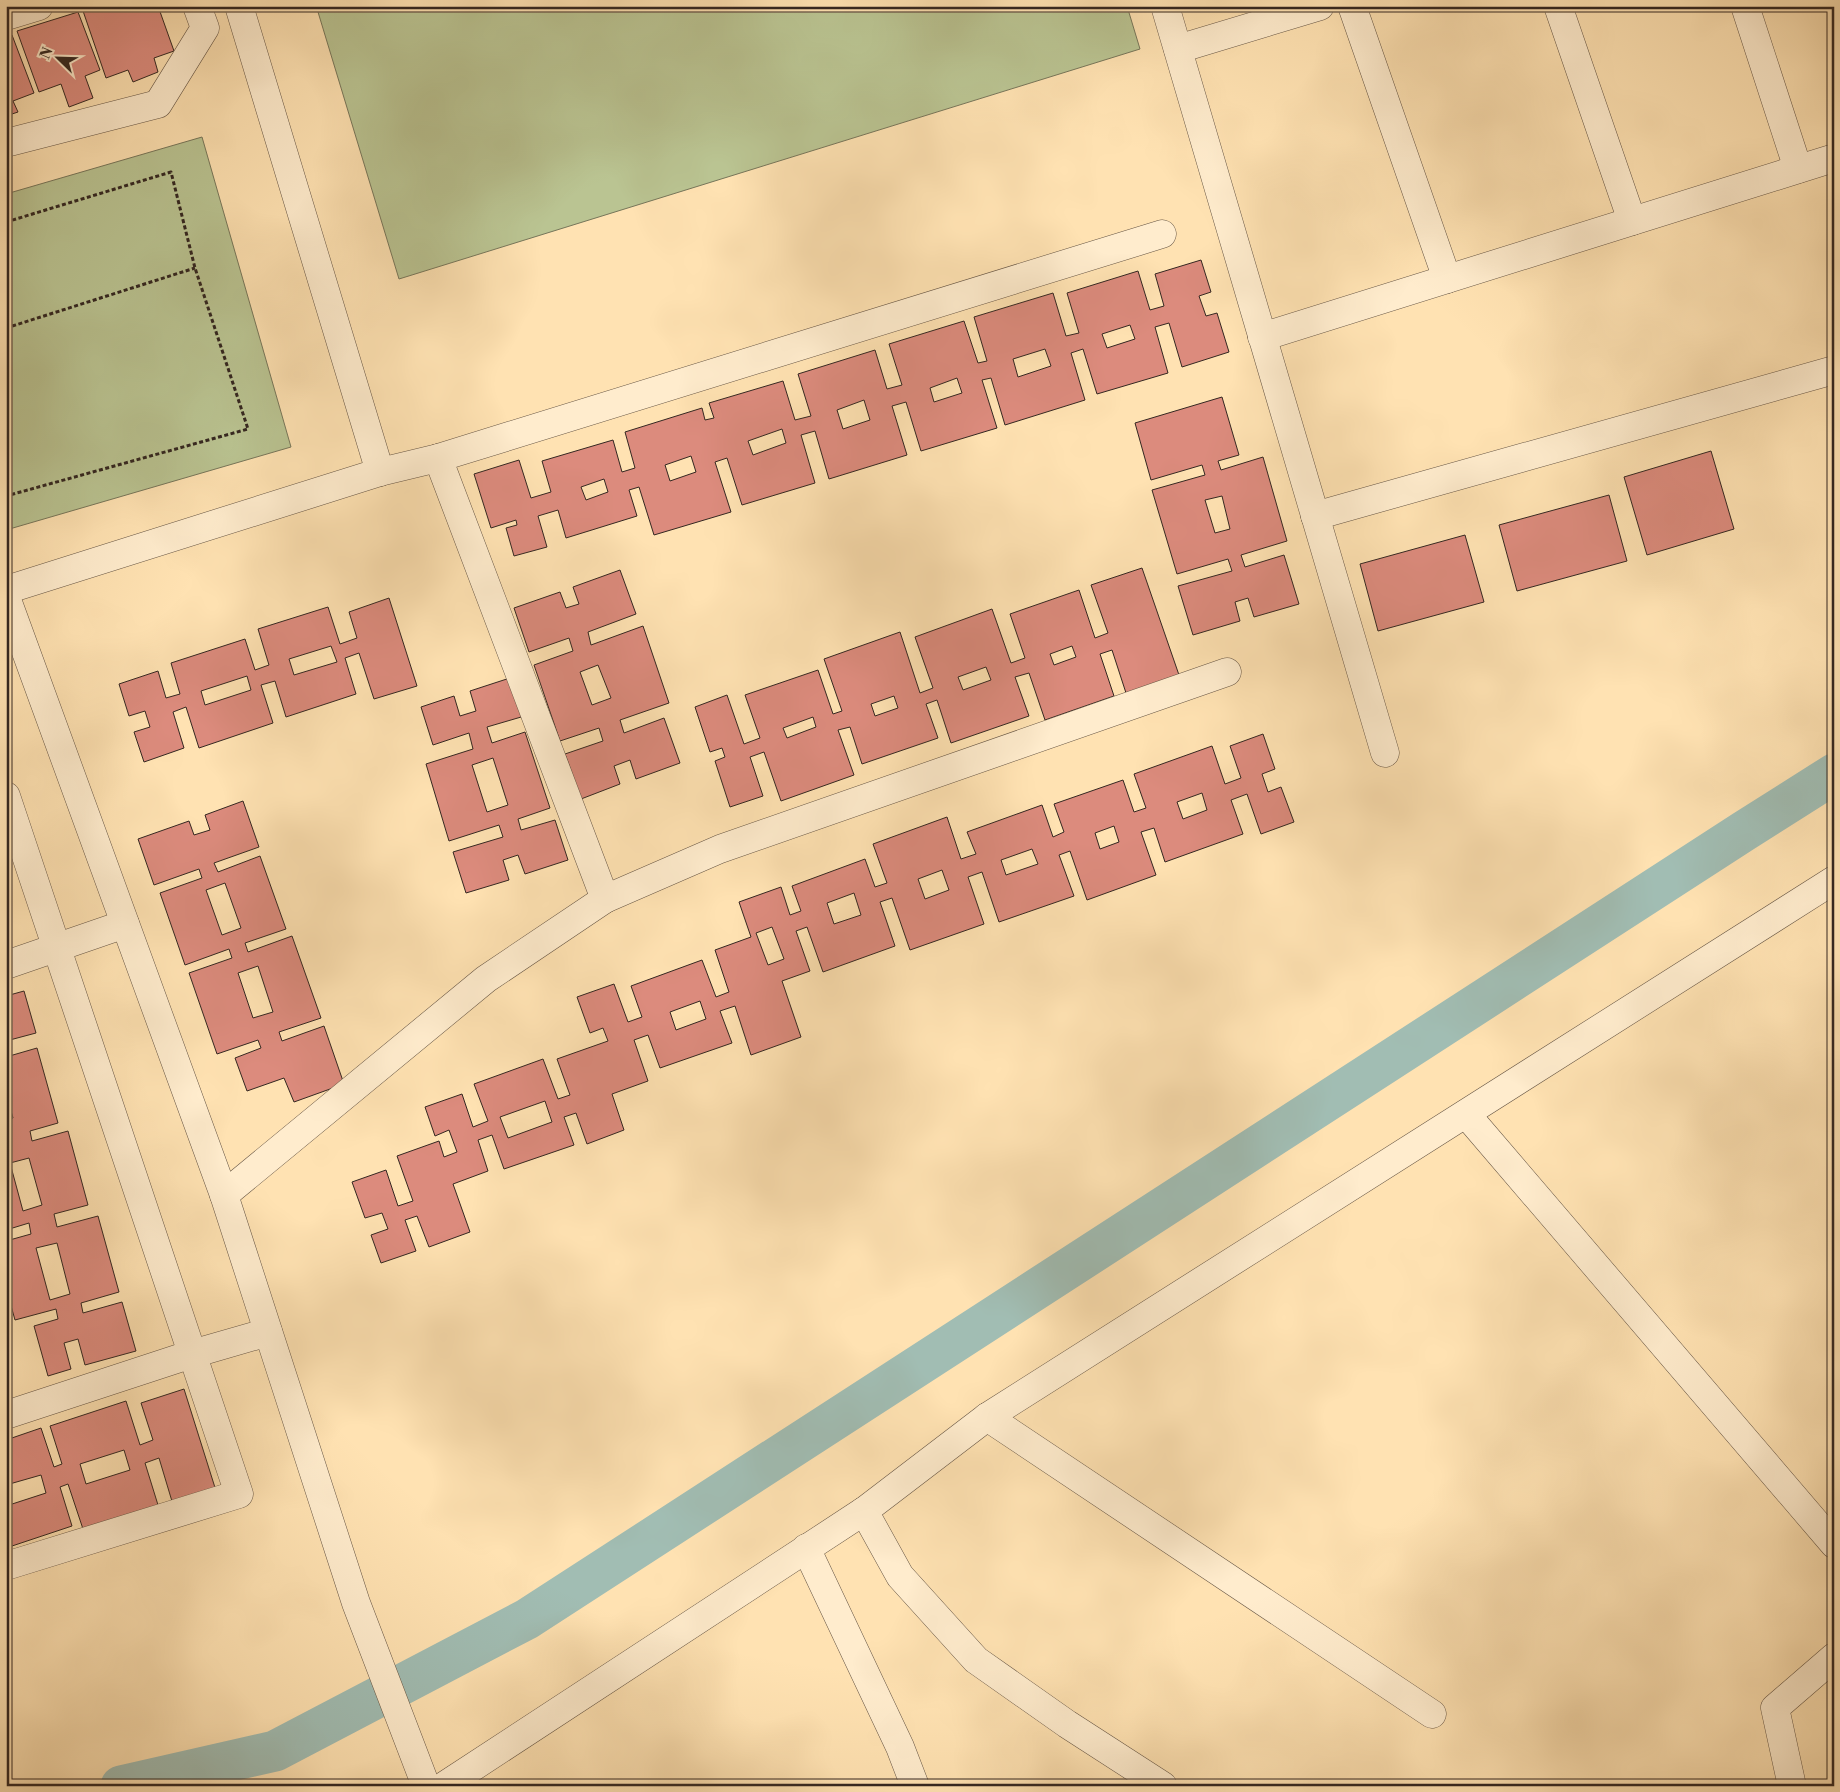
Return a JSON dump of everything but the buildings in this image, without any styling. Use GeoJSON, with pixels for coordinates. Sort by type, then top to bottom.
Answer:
{"type":"FeatureCollection","features":[{"type":"Feature","properties":{"kind":"street"},"geometry":{"type":"LineString","coordinates":[[6,16],[39,6]]}},
{"type":"Feature","properties":{"kind":"street"},"geometry":{"type":"LineString","coordinates":[[6,143],[158,104],[205,28],[197,6]]}},
{"type":"Feature","properties":{"kind":"street"},"geometry":{"type":"LineString","coordinates":[[239,6],[380,472]]}},
{"type":"Feature","properties":{"kind":"street"},"geometry":{"type":"LineString","coordinates":[[1165,6],[1385,754]]}},
{"type":"Feature","properties":{"kind":"street"},"geometry":{"type":"LineString","coordinates":[[1178,49],[1320,6]]}},
{"type":"Feature","properties":{"kind":"street"},"geometry":{"type":"LineString","coordinates":[[1352,6],[1447,279]]}},
{"type":"Feature","properties":{"kind":"street"},"geometry":{"type":"LineString","coordinates":[[1558,6],[1632,221]]}},
{"type":"Feature","properties":{"kind":"street"},"geometry":{"type":"LineString","coordinates":[[1744,6],[1798,169]]}},
{"type":"Feature","properties":{"kind":"street"},"geometry":{"type":"LineString","coordinates":[[1262,337],[1834,158]]}},
{"type":"Feature","properties":{"kind":"street"},"geometry":{"type":"LineString","coordinates":[[6,590],[380,472],[438,458],[1162,234]]}},
{"type":"Feature","properties":{"kind":"street"},"geometry":{"type":"LineString","coordinates":[[1315,516],[1834,370]]}},
{"type":"Feature","properties":{"kind":"street"},"geometry":{"type":"LineString","coordinates":[[438,458],[605,899]]}},
{"type":"Feature","properties":{"kind":"street"},"geometry":{"type":"LineString","coordinates":[[6,597],[224,1195],[356,1603],[426,1786]]}},
{"type":"Feature","properties":{"kind":"street"},"geometry":{"type":"LineString","coordinates":[[224,1195],[486,979],[605,899],[720,849],[1228,672]]}},
{"type":"Feature","properties":{"kind":"street"},"geometry":{"type":"LineString","coordinates":[[6,796],[12,826],[58,948],[239,1494],[6,1566]]}},
{"type":"Feature","properties":{"kind":"street"},"geometry":{"type":"LineString","coordinates":[[444,1786],[864,1511],[987,1417],[1834,880]]}},
{"type":"Feature","properties":{"kind":"street"},"geometry":{"type":"LineString","coordinates":[[6,965],[125,924]]}},
{"type":"Feature","properties":{"kind":"street"},"geometry":{"type":"LineString","coordinates":[[1466,1114],[1834,1544]]}},
{"type":"Feature","properties":{"kind":"street"},"geometry":{"type":"LineString","coordinates":[[8,1409],[268,1332]]}},
{"type":"Feature","properties":{"kind":"street"},"geometry":{"type":"LineString","coordinates":[[987,1417],[1432,1714]]}},
{"type":"Feature","properties":{"kind":"street"},"geometry":{"type":"LineString","coordinates":[[864,1511],[900,1576],[976,1660],[1067,1724],[1163,1786]]}},
{"type":"Feature","properties":{"kind":"street"},"geometry":{"type":"LineString","coordinates":[[806,1548],[900,1747],[915,1786]]}},
{"type":"Feature","properties":{"kind":"street"},"geometry":{"type":"LineString","coordinates":[[1792,1786],[1775,1708],[1834,1657]]}},
{"type":"Feature","properties":{"kind":"path"},"geometry":{"type":"LineString","coordinates":[[6,222],[171,172],[195,268],[248,429],[6,496]]}},
{"type":"Feature","properties":{"kind":"path"},"geometry":{"type":"LineString","coordinates":[[6,328],[195,268]]}},
{"type":"Feature","properties":{"kind":"green space"},"geometry":{"type":"Polygon","coordinates":[[[337,6],[1127,6],[1140,49],[399,279],[318,12],[337,6]]]}},
{"type":"Feature","properties":{"kind":"green space"},"geometry":{"type":"Polygon","coordinates":[[[202,137],[291,447],[6,530],[6,194],[202,137]]]}},
{"type":"Feature","properties":{"kind":"waterway"},"geometry":{"type":"LineString","coordinates":[[121,1786],[275,1751],[527,1619],[1834,774]]}}]}
